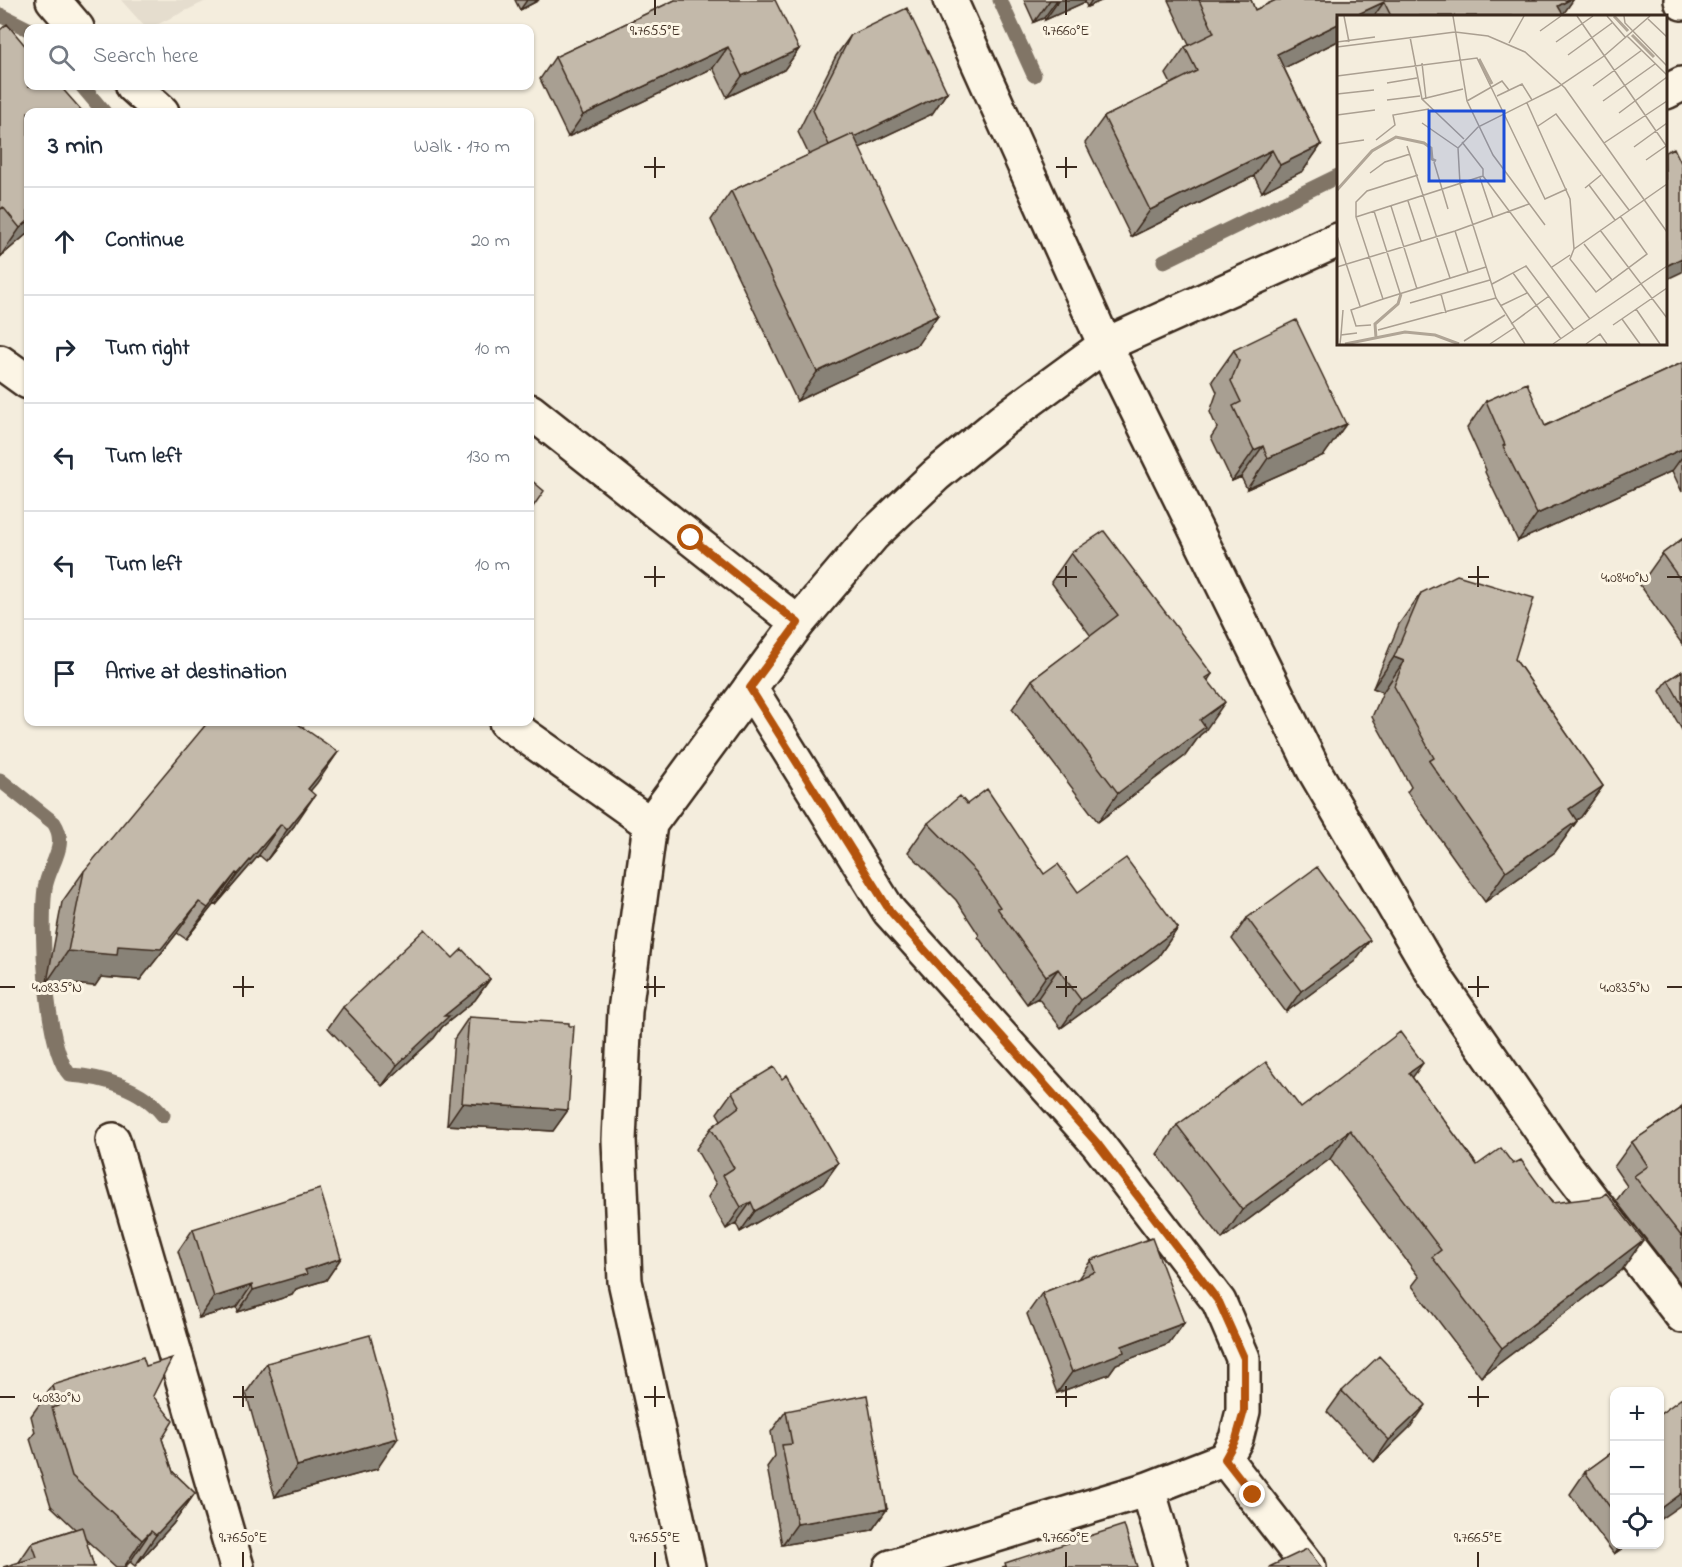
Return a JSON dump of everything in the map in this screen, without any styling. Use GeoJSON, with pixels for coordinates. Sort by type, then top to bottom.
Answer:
{"type":"FeatureCollection","features":[{"type":"Feature","properties":{"kind":"street"},"geometry":{"type":"LineString","coordinates":[[53,0],[74,24]]}},
{"type":"Feature","properties":{"kind":"street"},"geometry":{"type":"LineString","coordinates":[[950,0],[1105,345],[1314,770],[1434,975],[1565,1165],[1682,1316]]}},
{"type":"Feature","properties":{"kind":"street"},"geometry":{"type":"LineString","coordinates":[[1667,91],[1682,84]]}},
{"type":"Feature","properties":{"kind":"street"},"geometry":{"type":"LineString","coordinates":[[137,90],[158,108]]}},
{"type":"Feature","properties":{"kind":"street"},"geometry":{"type":"LineString","coordinates":[[688,1567],[625,1281],[619,1140],[625,1011],[650,824],[798,623],[873,535],[936,475],[1003,420],[1105,345],[1337,240]]}},
{"type":"Feature","properties":{"kind":"street"},"geometry":{"type":"LineString","coordinates":[[0,362],[24,379]]}},
{"type":"Feature","properties":{"kind":"street"},"geometry":{"type":"LineString","coordinates":[[534,414],[798,623]]}},
{"type":"Feature","properties":{"kind":"street"},"geometry":{"type":"LineString","coordinates":[[750,688],[890,911],[1097,1143],[1219,1302],[1244,1358],[1244,1411],[1236,1439],[1225,1459],[1148,1489],[891,1567]]}},
{"type":"Feature","properties":{"kind":"street"},"geometry":{"type":"LineString","coordinates":[[512,726],[650,824]]}},
{"type":"Feature","properties":{"kind":"street"},"geometry":{"type":"LineString","coordinates":[[113,1140],[237,1567]]}},
{"type":"Feature","properties":{"kind":"street"},"geometry":{"type":"LineString","coordinates":[[1225,1459],[1309,1567]]}},
{"type":"Feature","properties":{"kind":"street"},"geometry":{"type":"LineString","coordinates":[[1148,1489],[1171,1567]]}},
{"type":"Feature","properties":{"kind":"shaded area"},"geometry":{"type":"Polygon","coordinates":[[[121,0],[208,0],[158,24],[142,24],[121,0]]]}},
{"type":"Feature","properties":{"kind":"building"},"geometry":{"type":"Polygon","coordinates":[[[675,0],[775,0],[799,49],[742,76],[728,47],[583,115],[555,57],[675,0]]]}},
{"type":"Feature","properties":{"kind":"building"},"geometry":{"type":"Polygon","coordinates":[[[1199,0],[1251,0],[1255,10],[1276,0],[1569,0],[1558,6],[1563,15],[1390,15],[1384,2],[1356,15],[1337,15],[1337,24],[1277,54],[1321,145],[1280,165],[1272,150],[1150,210],[1104,117],[1197,71],[1185,47],[1214,33],[1199,0]]]}},
{"type":"Feature","properties":{"kind":"building"},"geometry":{"type":"Polygon","coordinates":[[[907,8],[947,92],[854,137],[853,134],[829,145],[813,110],[851,35],[907,8]]]}},
{"type":"Feature","properties":{"kind":"building"},"geometry":{"type":"Polygon","coordinates":[[[7,24],[24,44],[24,90],[64,90],[79,108],[24,108],[24,224],[20,228],[3,207],[0,210],[0,30],[7,24]]]}},
{"type":"Feature","properties":{"kind":"building"},"geometry":{"type":"Polygon","coordinates":[[[853,134],[938,315],[817,372],[731,191],[853,134]]]}},
{"type":"Feature","properties":{"kind":"building"},"geometry":{"type":"Polygon","coordinates":[[[1674,148],[1682,165],[1682,258],[1667,266],[1667,151],[1674,148]]]}},
{"type":"Feature","properties":{"kind":"building"},"geometry":{"type":"Polygon","coordinates":[[[1296,320],[1346,424],[1268,458],[1263,446],[1254,450],[1233,406],[1241,402],[1231,381],[1239,361],[1234,350],[1296,320]]]}},
{"type":"Feature","properties":{"kind":"building"},"geometry":{"type":"Polygon","coordinates":[[[1682,363],[1682,449],[1537,514],[1503,446],[1505,445],[1486,401],[1527,383],[1545,426],[1682,363]]]}},
{"type":"Feature","properties":{"kind":"building"},"geometry":{"type":"Polygon","coordinates":[[[534,482],[544,491],[534,505],[534,482]]]}},
{"type":"Feature","properties":{"kind":"building"},"geometry":{"type":"Polygon","coordinates":[[[1104,531],[1212,674],[1206,678],[1225,702],[1200,720],[1205,727],[1118,793],[1032,680],[1118,615],[1071,553],[1104,531]]]}},
{"type":"Feature","properties":{"kind":"building"},"geometry":{"type":"Polygon","coordinates":[[[1682,539],[1682,582],[1662,554],[1682,539]]]}},
{"type":"Feature","properties":{"kind":"building"},"geometry":{"type":"Polygon","coordinates":[[[1457,575],[1534,598],[1515,659],[1603,786],[1569,809],[1577,821],[1506,871],[1429,761],[1434,758],[1394,686],[1404,661],[1394,657],[1421,593],[1457,575]]]}},
{"type":"Feature","properties":{"kind":"building"},"geometry":{"type":"Polygon","coordinates":[[[1682,671],[1682,705],[1668,680],[1682,671]]]}},
{"type":"Feature","properties":{"kind":"building"},"geometry":{"type":"Polygon","coordinates":[[[205,726],[301,726],[338,752],[308,789],[315,795],[287,830],[281,824],[238,874],[236,873],[208,908],[199,902],[161,949],[118,946],[117,955],[68,951],[84,871],[205,726]]]}},
{"type":"Feature","properties":{"kind":"building"},"geometry":{"type":"Polygon","coordinates":[[[987,789],[1044,874],[1058,864],[1078,892],[1126,858],[1178,928],[1081,1000],[1058,969],[1046,976],[997,908],[1000,907],[976,872],[928,823],[960,796],[967,804],[987,789]]]}},
{"type":"Feature","properties":{"kind":"building"},"geometry":{"type":"Polygon","coordinates":[[[1317,867],[1370,940],[1301,991],[1247,918],[1317,867]]]}},
{"type":"Feature","properties":{"kind":"building"},"geometry":{"type":"Polygon","coordinates":[[[425,929],[453,958],[462,949],[490,979],[444,1016],[449,1016],[397,1065],[343,1007],[425,929]]]}},
{"type":"Feature","properties":{"kind":"building"},"geometry":{"type":"Polygon","coordinates":[[[469,1017],[569,1023],[569,1026],[574,1026],[568,1110],[462,1103],[469,1017]]]}},
{"type":"Feature","properties":{"kind":"building"},"geometry":{"type":"Polygon","coordinates":[[[1400,1032],[1423,1063],[1409,1073],[1477,1165],[1501,1148],[1513,1164],[1521,1160],[1552,1203],[1601,1197],[1606,1193],[1643,1240],[1502,1348],[1432,1257],[1441,1250],[1350,1130],[1242,1210],[1177,1125],[1266,1062],[1301,1108],[1400,1032]]]}},
{"type":"Feature","properties":{"kind":"building"},"geometry":{"type":"Polygon","coordinates":[[[774,1067],[782,1079],[787,1075],[838,1163],[755,1211],[751,1202],[741,1207],[723,1175],[734,1168],[711,1128],[740,1106],[732,1092],[774,1067]]]}},
{"type":"Feature","properties":{"kind":"building"},"geometry":{"type":"Polygon","coordinates":[[[1682,1108],[1682,1237],[1634,1176],[1648,1166],[1632,1142],[1682,1108]]]}},
{"type":"Feature","properties":{"kind":"building"},"geometry":{"type":"Polygon","coordinates":[[[320,1189],[341,1258],[305,1270],[307,1274],[253,1290],[252,1285],[214,1297],[193,1229],[320,1189]]]}},
{"type":"Feature","properties":{"kind":"building"},"geometry":{"type":"Polygon","coordinates":[[[1152,1238],[1184,1323],[1122,1346],[1124,1352],[1072,1372],[1042,1293],[1095,1272],[1091,1260],[1152,1238]]]}},
{"type":"Feature","properties":{"kind":"building"},"geometry":{"type":"Polygon","coordinates":[[[370,1335],[398,1438],[297,1466],[267,1363],[370,1335]]]}},
{"type":"Feature","properties":{"kind":"building"},"geometry":{"type":"Polygon","coordinates":[[[1379,1356],[1426,1405],[1389,1440],[1342,1391],[1379,1356]]]}},
{"type":"Feature","properties":{"kind":"building"},"geometry":{"type":"Polygon","coordinates":[[[143,1357],[146,1366],[172,1358],[153,1396],[173,1421],[162,1439],[173,1472],[195,1493],[156,1535],[151,1531],[142,1540],[72,1476],[52,1408],[58,1406],[53,1385],[143,1357]]]}},
{"type":"Feature","properties":{"kind":"building"},"geometry":{"type":"Polygon","coordinates":[[[867,1395],[887,1509],[797,1524],[782,1445],[792,1444],[786,1411],[867,1395]]]}},
{"type":"Feature","properties":{"kind":"building"},"geometry":{"type":"Polygon","coordinates":[[[1682,1398],[1682,1493],[1664,1506],[1664,1441],[1664,1411],[1682,1398]]]}},
{"type":"Feature","properties":{"kind":"building"},"geometry":{"type":"Polygon","coordinates":[[[1610,1454],[1610,1507],[1585,1472],[1610,1454]]]}},
{"type":"Feature","properties":{"kind":"building"},"geometry":{"type":"Polygon","coordinates":[[[1124,1525],[1137,1567],[1002,1567],[1006,1566],[1005,1563],[1124,1525]]]}},
{"type":"Feature","properties":{"kind":"building"},"geometry":{"type":"Polygon","coordinates":[[[82,1527],[94,1567],[3,1567],[37,1557],[32,1543],[82,1527]]]}},
{"type":"Feature","properties":{"kind":"building"},"geometry":{"type":"Polygon","coordinates":[[[1307,1549],[1321,1567],[1269,1567],[1307,1549]]]}},
{"type":"Feature","properties":{"kind":"waterway"},"geometry":{"type":"LineString","coordinates":[[1000,0],[1034,75]]}},
{"type":"Feature","properties":{"kind":"waterway"},"geometry":{"type":"LineString","coordinates":[[0,15],[24,27]]}},
{"type":"Feature","properties":{"kind":"waterway"},"geometry":{"type":"LineString","coordinates":[[85,90],[101,108]]}},
{"type":"Feature","properties":{"kind":"waterway"},"geometry":{"type":"LineString","coordinates":[[1164,261],[1337,176]]}},
{"type":"Feature","properties":{"kind":"waterway"},"geometry":{"type":"LineString","coordinates":[[0,780],[54,823],[58,831],[59,847],[45,888],[43,929],[50,1014],[62,1061],[70,1075],[108,1081],[133,1091],[163,1115]]}},
{"type":"Feature","properties":{"kind":"route"},"geometry":{"type":"LineString","coordinates":[[691,538],[798,623],[750,688],[890,911],[1097,1143],[1219,1302],[1244,1358],[1244,1411],[1236,1439],[1225,1459],[1253,1495]]}}]}
